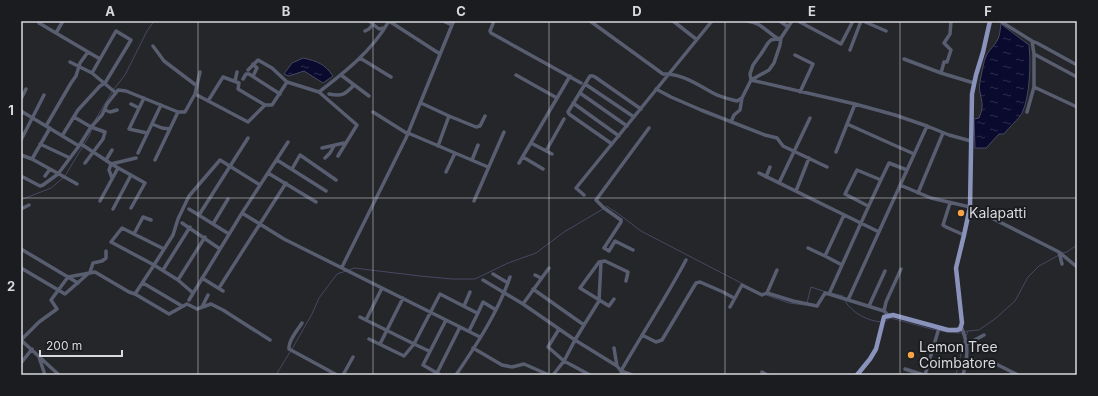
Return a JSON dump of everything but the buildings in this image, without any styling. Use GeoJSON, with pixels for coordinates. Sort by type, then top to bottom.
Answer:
{"type":"FeatureCollection","features":[{"type":"Feature","properties":{"kind":"main road"},"geometry":{"type":"LineString","coordinates":[[857,375],[876,349],[882,322],[884,317],[888,315],[893,315],[938,330],[957,330],[962,328],[955,271],[970,206],[972,94],[990,21]]}},
{"type":"Feature","properties":{"kind":"street"},"geometry":{"type":"LineString","coordinates":[[38,21],[100,59]]}},
{"type":"Feature","properties":{"kind":"street"},"geometry":{"type":"LineString","coordinates":[[56,33],[63,21]]}},
{"type":"Feature","properties":{"kind":"street"},"geometry":{"type":"LineString","coordinates":[[369,21],[379,29],[385,28]]}},
{"type":"Feature","properties":{"kind":"street"},"geometry":{"type":"LineString","coordinates":[[319,92],[360,58],[389,21],[440,54]]}},
{"type":"Feature","properties":{"kind":"street"},"geometry":{"type":"LineString","coordinates":[[443,21],[452,25]]}},
{"type":"Feature","properties":{"kind":"street"},"geometry":{"type":"LineString","coordinates":[[342,268],[408,133],[454,21]]}},
{"type":"Feature","properties":{"kind":"street"},"geometry":{"type":"LineString","coordinates":[[494,21],[490,31],[491,33],[583,83],[634,117]]}},
{"type":"Feature","properties":{"kind":"street"},"geometry":{"type":"LineString","coordinates":[[590,21],[663,74],[696,82],[714,93],[737,101],[742,98]]}},
{"type":"Feature","properties":{"kind":"street"},"geometry":{"type":"LineString","coordinates":[[673,21],[696,39]]}},
{"type":"Feature","properties":{"kind":"street"},"geometry":{"type":"LineString","coordinates":[[584,195],[576,188],[712,21]]}},
{"type":"Feature","properties":{"kind":"street"},"geometry":{"type":"LineString","coordinates":[[747,21],[756,22],[761,25],[762,28],[779,38]]}},
{"type":"Feature","properties":{"kind":"street"},"geometry":{"type":"LineString","coordinates":[[780,21],[788,27]]}},
{"type":"Feature","properties":{"kind":"street"},"geometry":{"type":"LineString","coordinates":[[751,80],[750,74],[753,65],[762,54],[768,43],[771,40],[779,38],[792,21]]}},
{"type":"Feature","properties":{"kind":"street"},"geometry":{"type":"LineString","coordinates":[[798,21],[841,44],[852,21]]}},
{"type":"Feature","properties":{"kind":"street"},"geometry":{"type":"LineString","coordinates":[[850,50],[862,21],[886,30]]}},
{"type":"Feature","properties":{"kind":"street"},"geometry":{"type":"LineString","coordinates":[[941,73],[944,62],[947,62],[951,50],[944,43],[950,34],[951,21]]}},
{"type":"Feature","properties":{"kind":"street"},"geometry":{"type":"LineString","coordinates":[[1000,21],[1032,42],[1037,43],[1077,65]]}},
{"type":"Feature","properties":{"kind":"street"},"geometry":{"type":"LineString","coordinates":[[365,31],[373,24]]}},
{"type":"Feature","properties":{"kind":"street"},"geometry":{"type":"LineString","coordinates":[[62,136],[78,110],[100,86],[105,84],[131,40],[116,31],[92,73]]}},
{"type":"Feature","properties":{"kind":"street"},"geometry":{"type":"LineString","coordinates":[[731,122],[734,115],[740,110],[742,98],[751,80],[770,70],[774,63],[780,45],[779,38]]}},
{"type":"Feature","properties":{"kind":"street"},"geometry":{"type":"LineString","coordinates":[[1027,112],[1034,87],[1034,54],[1032,42]]}},
{"type":"Feature","properties":{"kind":"street"},"geometry":{"type":"LineString","coordinates":[[153,46],[164,61],[197,86]]}},
{"type":"Feature","properties":{"kind":"street"},"geometry":{"type":"LineString","coordinates":[[32,159],[76,76],[80,63],[88,52]]}},
{"type":"Feature","properties":{"kind":"street"},"geometry":{"type":"LineString","coordinates":[[1034,54],[1077,77]]}},
{"type":"Feature","properties":{"kind":"street"},"geometry":{"type":"LineString","coordinates":[[795,55],[813,64],[800,92]]}},
{"type":"Feature","properties":{"kind":"street"},"geometry":{"type":"LineString","coordinates":[[360,58],[391,77]]}},
{"type":"Feature","properties":{"kind":"street"},"geometry":{"type":"LineString","coordinates":[[904,59],[941,73],[974,83]]}},
{"type":"Feature","properties":{"kind":"street"},"geometry":{"type":"LineString","coordinates":[[248,70],[258,60],[272,68],[287,82],[319,92],[357,125],[345,142],[338,156]]}},
{"type":"Feature","properties":{"kind":"street"},"geometry":{"type":"LineString","coordinates":[[70,62],[92,73],[114,91]]}},
{"type":"Feature","properties":{"kind":"street"},"geometry":{"type":"LineString","coordinates":[[253,64],[257,68],[253,76]]}},
{"type":"Feature","properties":{"kind":"street"},"geometry":{"type":"LineString","coordinates":[[21,176],[40,186],[58,174],[102,115],[114,91],[120,89],[178,112],[185,112],[195,94],[200,72]]}},
{"type":"Feature","properties":{"kind":"street"},"geometry":{"type":"LineString","coordinates":[[235,81],[238,72]]}},
{"type":"Feature","properties":{"kind":"street"},"geometry":{"type":"LineString","coordinates":[[244,80],[246,74],[249,74],[280,94]]}},
{"type":"Feature","properties":{"kind":"street"},"geometry":{"type":"LineString","coordinates":[[341,75],[369,96]]}},
{"type":"Feature","properties":{"kind":"street"},"geometry":{"type":"LineString","coordinates":[[516,75],[557,98]]}},
{"type":"Feature","properties":{"kind":"street"},"geometry":{"type":"LineString","coordinates":[[519,164],[570,76]]}},
{"type":"Feature","properties":{"kind":"street"},"geometry":{"type":"LineString","coordinates":[[612,144],[569,114],[569,110],[580,93],[583,83],[590,76],[592,76],[640,108]]}},
{"type":"Feature","properties":{"kind":"street"},"geometry":{"type":"LineString","coordinates":[[208,101],[223,77],[239,83],[238,89],[265,105],[272,106],[287,82]]}},
{"type":"Feature","properties":{"kind":"street"},"geometry":{"type":"LineString","coordinates":[[751,80],[855,104],[895,115],[943,133],[971,141]]}},
{"type":"Feature","properties":{"kind":"street"},"geometry":{"type":"LineString","coordinates":[[329,94],[335,96],[344,95],[354,85]]}},
{"type":"Feature","properties":{"kind":"street"},"geometry":{"type":"LineString","coordinates":[[1034,87],[1077,107]]}},
{"type":"Feature","properties":{"kind":"street"},"geometry":{"type":"LineString","coordinates":[[21,99],[26,89]]}},
{"type":"Feature","properties":{"kind":"street"},"geometry":{"type":"LineString","coordinates":[[656,89],[671,97],[731,122],[777,138],[781,145],[827,167]]}},
{"type":"Feature","properties":{"kind":"street"},"geometry":{"type":"LineString","coordinates":[[580,93],[627,126]]}},
{"type":"Feature","properties":{"kind":"street"},"geometry":{"type":"LineString","coordinates":[[195,94],[248,122],[265,105]]}},
{"type":"Feature","properties":{"kind":"street"},"geometry":{"type":"LineString","coordinates":[[21,140],[44,95]]}},
{"type":"Feature","properties":{"kind":"street"},"geometry":{"type":"LineString","coordinates":[[144,98],[129,129],[147,133]]}},
{"type":"Feature","properties":{"kind":"street"},"geometry":{"type":"LineString","coordinates":[[421,103],[476,127],[480,126],[485,116]]}},
{"type":"Feature","properties":{"kind":"street"},"geometry":{"type":"LineString","coordinates":[[573,103],[619,136]]}},
{"type":"Feature","properties":{"kind":"street"},"geometry":{"type":"LineString","coordinates":[[131,104],[139,108]]}},
{"type":"Feature","properties":{"kind":"street"},"geometry":{"type":"LineString","coordinates":[[836,152],[855,104]]}},
{"type":"Feature","properties":{"kind":"street"},"geometry":{"type":"LineString","coordinates":[[138,153],[161,105]]}},
{"type":"Feature","properties":{"kind":"street"},"geometry":{"type":"LineString","coordinates":[[105,110],[110,112],[118,110]]}},
{"type":"Feature","properties":{"kind":"street"},"geometry":{"type":"LineString","coordinates":[[21,111],[62,136],[86,147],[111,164],[145,183],[132,208]]}},
{"type":"Feature","properties":{"kind":"street"},"geometry":{"type":"LineString","coordinates":[[155,160],[178,112]]}},
{"type":"Feature","properties":{"kind":"street"},"geometry":{"type":"LineString","coordinates":[[373,112],[408,133],[488,167]]}},
{"type":"Feature","properties":{"kind":"street"},"geometry":{"type":"LineString","coordinates":[[438,146],[449,116]]}},
{"type":"Feature","properties":{"kind":"street"},"geometry":{"type":"LineString","coordinates":[[74,117],[105,132],[103,139],[92,151],[85,163]]}},
{"type":"Feature","properties":{"kind":"street"},"geometry":{"type":"LineString","coordinates":[[779,183],[810,118]]}},
{"type":"Feature","properties":{"kind":"street"},"geometry":{"type":"LineString","coordinates":[[546,151],[564,119]]}},
{"type":"Feature","properties":{"kind":"street"},"geometry":{"type":"LineString","coordinates":[[152,124],[170,129]]}},
{"type":"Feature","properties":{"kind":"street"},"geometry":{"type":"LineString","coordinates":[[847,124],[914,154]]}},
{"type":"Feature","properties":{"kind":"street"},"geometry":{"type":"LineString","coordinates":[[846,299],[879,232],[927,126]]}},
{"type":"Feature","properties":{"kind":"street"},"geometry":{"type":"LineString","coordinates":[[633,250],[615,241],[609,251],[604,248],[621,220],[604,208],[596,200],[649,128]]}},
{"type":"Feature","properties":{"kind":"street"},"geometry":{"type":"LineString","coordinates":[[474,201],[504,132]]}},
{"type":"Feature","properties":{"kind":"street"},"geometry":{"type":"LineString","coordinates":[[918,193],[943,133]]}},
{"type":"Feature","properties":{"kind":"street"},"geometry":{"type":"LineString","coordinates":[[199,215],[248,138]]}},
{"type":"Feature","properties":{"kind":"street"},"geometry":{"type":"LineString","coordinates":[[189,300],[242,213],[288,142]]}},
{"type":"Feature","properties":{"kind":"street"},"geometry":{"type":"LineString","coordinates":[[322,148],[345,142]]}},
{"type":"Feature","properties":{"kind":"street"},"geometry":{"type":"LineString","coordinates":[[531,143],[552,154]]}},
{"type":"Feature","properties":{"kind":"street"},"geometry":{"type":"LineString","coordinates":[[40,144],[70,158]]}},
{"type":"Feature","properties":{"kind":"street"},"geometry":{"type":"LineString","coordinates":[[472,160],[478,145]]}},
{"type":"Feature","properties":{"kind":"street"},"geometry":{"type":"LineString","coordinates":[[325,158],[334,146]]}},
{"type":"Feature","properties":{"kind":"street"},"geometry":{"type":"LineString","coordinates":[[106,160],[112,150]]}},
{"type":"Feature","properties":{"kind":"street"},"geometry":{"type":"LineString","coordinates":[[446,172],[455,153]]}},
{"type":"Feature","properties":{"kind":"street"},"geometry":{"type":"LineString","coordinates":[[21,155],[32,159],[77,184]]}},
{"type":"Feature","properties":{"kind":"street"},"geometry":{"type":"LineString","coordinates":[[292,168],[300,155],[336,180]]}},
{"type":"Feature","properties":{"kind":"street"},"geometry":{"type":"LineString","coordinates":[[523,157],[544,169]]}},
{"type":"Feature","properties":{"kind":"street"},"geometry":{"type":"LineString","coordinates":[[111,164],[136,158]]}},
{"type":"Feature","properties":{"kind":"street"},"geometry":{"type":"LineString","coordinates":[[796,191],[809,158]]}},
{"type":"Feature","properties":{"kind":"street"},"geometry":{"type":"LineString","coordinates":[[135,294],[173,235],[189,196],[220,160],[260,185]]}},
{"type":"Feature","properties":{"kind":"street"},"geometry":{"type":"LineString","coordinates":[[277,160],[292,168],[326,191]]}},
{"type":"Feature","properties":{"kind":"street"},"geometry":{"type":"LineString","coordinates":[[829,293],[889,163],[907,170]]}},
{"type":"Feature","properties":{"kind":"street"},"geometry":{"type":"LineString","coordinates":[[111,164],[110,170],[112,178]]}},
{"type":"Feature","properties":{"kind":"street"},"geometry":{"type":"LineString","coordinates":[[766,177],[770,167]]}},
{"type":"Feature","properties":{"kind":"street"},"geometry":{"type":"LineString","coordinates":[[100,201],[118,168]]}},
{"type":"Feature","properties":{"kind":"street"},"geometry":{"type":"LineString","coordinates":[[46,176],[50,169]]}},
{"type":"Feature","properties":{"kind":"street"},"geometry":{"type":"LineString","coordinates":[[868,206],[846,194],[857,170],[881,180]]}},
{"type":"Feature","properties":{"kind":"street"},"geometry":{"type":"LineString","coordinates":[[268,173],[316,202]]}},
{"type":"Feature","properties":{"kind":"street"},"geometry":{"type":"LineString","coordinates":[[759,173],[879,232]]}},
{"type":"Feature","properties":{"kind":"street"},"geometry":{"type":"LineString","coordinates":[[113,209],[131,175]]}},
{"type":"Feature","properties":{"kind":"street"},"geometry":{"type":"LineString","coordinates":[[202,278],[221,290],[286,183]]}},
{"type":"Feature","properties":{"kind":"street"},"geometry":{"type":"LineString","coordinates":[[900,185],[931,198],[970,206],[1059,252],[1077,267]]}},
{"type":"Feature","properties":{"kind":"street"},"geometry":{"type":"LineString","coordinates":[[213,224],[228,199]]}},
{"type":"Feature","properties":{"kind":"street"},"geometry":{"type":"LineString","coordinates":[[950,203],[943,225],[964,235]]}},
{"type":"Feature","properties":{"kind":"street"},"geometry":{"type":"LineString","coordinates":[[21,209],[29,205]]}},
{"type":"Feature","properties":{"kind":"street"},"geometry":{"type":"LineString","coordinates":[[189,209],[229,234]]}},
{"type":"Feature","properties":{"kind":"street"},"geometry":{"type":"LineString","coordinates":[[242,213],[284,239],[480,337]]}},
{"type":"Feature","properties":{"kind":"street"},"geometry":{"type":"LineString","coordinates":[[825,256],[844,216]]}},
{"type":"Feature","properties":{"kind":"street"},"geometry":{"type":"LineString","coordinates":[[134,234],[143,217],[151,220]]}},
{"type":"Feature","properties":{"kind":"street"},"geometry":{"type":"LineString","coordinates":[[182,223],[190,227],[220,249]]}},
{"type":"Feature","properties":{"kind":"street"},"geometry":{"type":"LineString","coordinates":[[163,270],[190,227]]}},
{"type":"Feature","properties":{"kind":"street"},"geometry":{"type":"LineString","coordinates":[[164,249],[122,228],[111,242],[163,270],[193,293]]}},
{"type":"Feature","properties":{"kind":"street"},"geometry":{"type":"LineString","coordinates":[[178,280],[204,237]]}},
{"type":"Feature","properties":{"kind":"street"},"geometry":{"type":"LineString","coordinates":[[808,248],[842,265]]}},
{"type":"Feature","properties":{"kind":"street"},"geometry":{"type":"LineString","coordinates":[[21,249],[78,283]]}},
{"type":"Feature","properties":{"kind":"street"},"geometry":{"type":"LineString","coordinates":[[21,268],[65,294],[90,272],[93,263],[102,261],[106,258],[106,251]]}},
{"type":"Feature","properties":{"kind":"street"},"geometry":{"type":"LineString","coordinates":[[1059,252],[1062,262]]}},
{"type":"Feature","properties":{"kind":"street"},"geometry":{"type":"LineString","coordinates":[[621,373],[686,260]]}},
{"type":"Feature","properties":{"kind":"street"},"geometry":{"type":"LineString","coordinates":[[614,299],[609,306],[580,288],[599,262],[605,261],[628,272],[626,281]]}},
{"type":"Feature","properties":{"kind":"street"},"geometry":{"type":"LineString","coordinates":[[553,375],[564,361],[599,301],[601,262]]}},
{"type":"Feature","properties":{"kind":"street"},"geometry":{"type":"LineString","coordinates":[[522,304],[549,268]]}},
{"type":"Feature","properties":{"kind":"street"},"geometry":{"type":"LineString","coordinates":[[884,311],[901,269]]}},
{"type":"Feature","properties":{"kind":"street"},"geometry":{"type":"LineString","coordinates":[[765,294],[777,270]]}},
{"type":"Feature","properties":{"kind":"street"},"geometry":{"type":"LineString","coordinates":[[869,306],[885,271]]}},
{"type":"Feature","properties":{"kind":"street"},"geometry":{"type":"LineString","coordinates":[[59,375],[21,340],[39,322],[57,309],[51,300],[68,277],[90,272],[95,272],[169,314],[187,304],[197,309],[211,304],[270,340]]}},
{"type":"Feature","properties":{"kind":"street"},"geometry":{"type":"LineString","coordinates":[[493,274],[508,283]]}},
{"type":"Feature","properties":{"kind":"street"},"geometry":{"type":"LineString","coordinates":[[536,275],[541,278]]}},
{"type":"Feature","properties":{"kind":"street"},"geometry":{"type":"LineString","coordinates":[[456,375],[496,310],[510,277]]}},
{"type":"Feature","properties":{"kind":"street"},"geometry":{"type":"LineString","coordinates":[[483,280],[617,366]]}},
{"type":"Feature","properties":{"kind":"street"},"geometry":{"type":"LineString","coordinates":[[642,335],[656,342],[662,340],[696,283],[700,282],[734,298]]}},
{"type":"Feature","properties":{"kind":"street"},"geometry":{"type":"LineString","coordinates":[[143,283],[182,306]]}},
{"type":"Feature","properties":{"kind":"street"},"geometry":{"type":"LineString","coordinates":[[730,307],[742,285],[765,294],[817,306],[825,293],[829,293],[884,311],[888,315]]}},
{"type":"Feature","properties":{"kind":"street"},"geometry":{"type":"LineString","coordinates":[[366,320],[382,288]]}},
{"type":"Feature","properties":{"kind":"street"},"geometry":{"type":"LineString","coordinates":[[533,289],[584,325]]}},
{"type":"Feature","properties":{"kind":"street"},"geometry":{"type":"LineString","coordinates":[[464,306],[470,292]]}},
{"type":"Feature","properties":{"kind":"street"},"geometry":{"type":"LineString","coordinates":[[369,339],[404,356],[414,344],[440,294],[477,313],[478,315]]}},
{"type":"Feature","properties":{"kind":"street"},"geometry":{"type":"LineString","coordinates":[[202,307],[208,295]]}},
{"type":"Feature","properties":{"kind":"street"},"geometry":{"type":"LineString","coordinates":[[380,344],[403,298]]}},
{"type":"Feature","properties":{"kind":"street"},"geometry":{"type":"LineString","coordinates":[[469,331],[483,302],[496,310]]}},
{"type":"Feature","properties":{"kind":"street"},"geometry":{"type":"LineString","coordinates":[[360,317],[429,351]]}},
{"type":"Feature","properties":{"kind":"street"},"geometry":{"type":"LineString","coordinates":[[446,320],[429,351],[423,366],[438,374],[460,327]]}},
{"type":"Feature","properties":{"kind":"street"},"geometry":{"type":"LineString","coordinates":[[302,324],[289,346],[290,350],[337,375]]}},
{"type":"Feature","properties":{"kind":"street"},"geometry":{"type":"LineString","coordinates":[[962,328],[967,342],[967,360],[963,375]]}},
{"type":"Feature","properties":{"kind":"street"},"geometry":{"type":"LineString","coordinates":[[559,329],[548,347],[564,361],[590,375]]}},
{"type":"Feature","properties":{"kind":"street"},"geometry":{"type":"LineString","coordinates":[[905,369],[924,375],[938,330]]}},
{"type":"Feature","properties":{"kind":"street"},"geometry":{"type":"LineString","coordinates":[[967,342],[984,336]]}},
{"type":"Feature","properties":{"kind":"street"},"geometry":{"type":"LineString","coordinates":[[473,348],[502,365],[512,367],[524,364],[549,375]]}},
{"type":"Feature","properties":{"kind":"street"},"geometry":{"type":"LineString","coordinates":[[614,348],[617,366],[621,373],[632,375]]}},
{"type":"Feature","properties":{"kind":"street"},"geometry":{"type":"LineString","coordinates":[[21,362],[32,349]]}},
{"type":"Feature","properties":{"kind":"street"},"geometry":{"type":"LineString","coordinates":[[38,355],[45,375]]}},
{"type":"Feature","properties":{"kind":"street"},"geometry":{"type":"LineString","coordinates":[[343,375],[353,357]]}},
{"type":"Feature","properties":{"kind":"street"},"geometry":{"type":"LineString","coordinates":[[967,360],[990,361],[1018,375]]}},
{"type":"Feature","properties":{"kind":"street"},"geometry":{"type":"LineString","coordinates":[[51,375],[55,371]]}},
{"type":"Feature","properties":{"kind":"street"},"geometry":{"type":"LineString","coordinates":[[762,372],[767,375]]}},
{"type":"Feature","properties":{"kind":"water"},"geometry":{"type":"Polygon","coordinates":[[[1001,24],[1029,45],[1030,70],[1027,98],[1021,115],[1004,134],[999,134],[986,148],[975,148],[974,119],[979,118],[982,107],[979,86],[984,60],[998,39],[1001,24]]]}},
{"type":"Feature","properties":{"kind":"water"},"geometry":{"type":"Polygon","coordinates":[[[303,58],[320,64],[333,76],[323,83],[304,71],[289,76],[284,74],[292,63],[303,58]]]}},
{"type":"Feature","properties":{"kind":"waterway"},"geometry":{"type":"LineString","coordinates":[[114,89],[125,75],[147,31],[154,21]]}},
{"type":"Feature","properties":{"kind":"waterway"},"geometry":{"type":"LineString","coordinates":[[95,120],[112,92]]}},
{"type":"Feature","properties":{"kind":"waterway"},"geometry":{"type":"LineString","coordinates":[[65,176],[92,129]]}},
{"type":"Feature","properties":{"kind":"waterway"},"geometry":{"type":"LineString","coordinates":[[21,201],[51,188],[63,178]]}},
{"type":"Feature","properties":{"kind":"waterway"},"geometry":{"type":"LineString","coordinates":[[606,206],[641,231],[743,284]]}},
{"type":"Feature","properties":{"kind":"waterway"},"geometry":{"type":"LineString","coordinates":[[349,270],[354,268],[452,279],[475,279],[508,263],[536,253],[564,232],[603,209]]}},
{"type":"Feature","properties":{"kind":"waterway"},"geometry":{"type":"LineString","coordinates":[[1062,253],[1067,252],[1077,245]]}},
{"type":"Feature","properties":{"kind":"waterway"},"geometry":{"type":"LineString","coordinates":[[966,336],[968,331],[979,330],[996,318],[1015,301],[1028,277],[1039,266],[1059,255]]}},
{"type":"Feature","properties":{"kind":"waterway"},"geometry":{"type":"LineString","coordinates":[[292,349],[312,314],[319,298],[337,274],[346,271]]}},
{"type":"Feature","properties":{"kind":"waterway"},"geometry":{"type":"LineString","coordinates":[[807,303],[811,287],[826,292]]}},
{"type":"Feature","properties":{"kind":"waterway"},"geometry":{"type":"LineString","coordinates":[[831,293],[843,296]]}},
{"type":"Feature","properties":{"kind":"waterway"},"geometry":{"type":"LineString","coordinates":[[766,295],[789,303],[805,305]]}},
{"type":"Feature","properties":{"kind":"waterway"},"geometry":{"type":"LineString","coordinates":[[845,301],[856,313],[861,316],[881,322]]}},
{"type":"Feature","properties":{"kind":"waterway"},"geometry":{"type":"LineString","coordinates":[[884,322],[890,318],[934,330],[961,333]]}},
{"type":"Feature","properties":{"kind":"waterway"},"geometry":{"type":"LineString","coordinates":[[964,332],[968,331]]}},
{"type":"Feature","properties":{"kind":"waterway"},"geometry":{"type":"LineString","coordinates":[[956,375],[964,341]]}},
{"type":"Feature","properties":{"kind":"waterway"},"geometry":{"type":"LineString","coordinates":[[276,375],[290,352]]}},
{"type":"Feature","properties":{"kind":"place","name":"Kalapatti"},"geometry":{"type":"Point","coordinates":[961,213]}},
{"type":"Feature","properties":{"kind":"place","name":"Lemon Tree Coimbatore"},"geometry":{"type":"Point","coordinates":[911,355]}}]}
